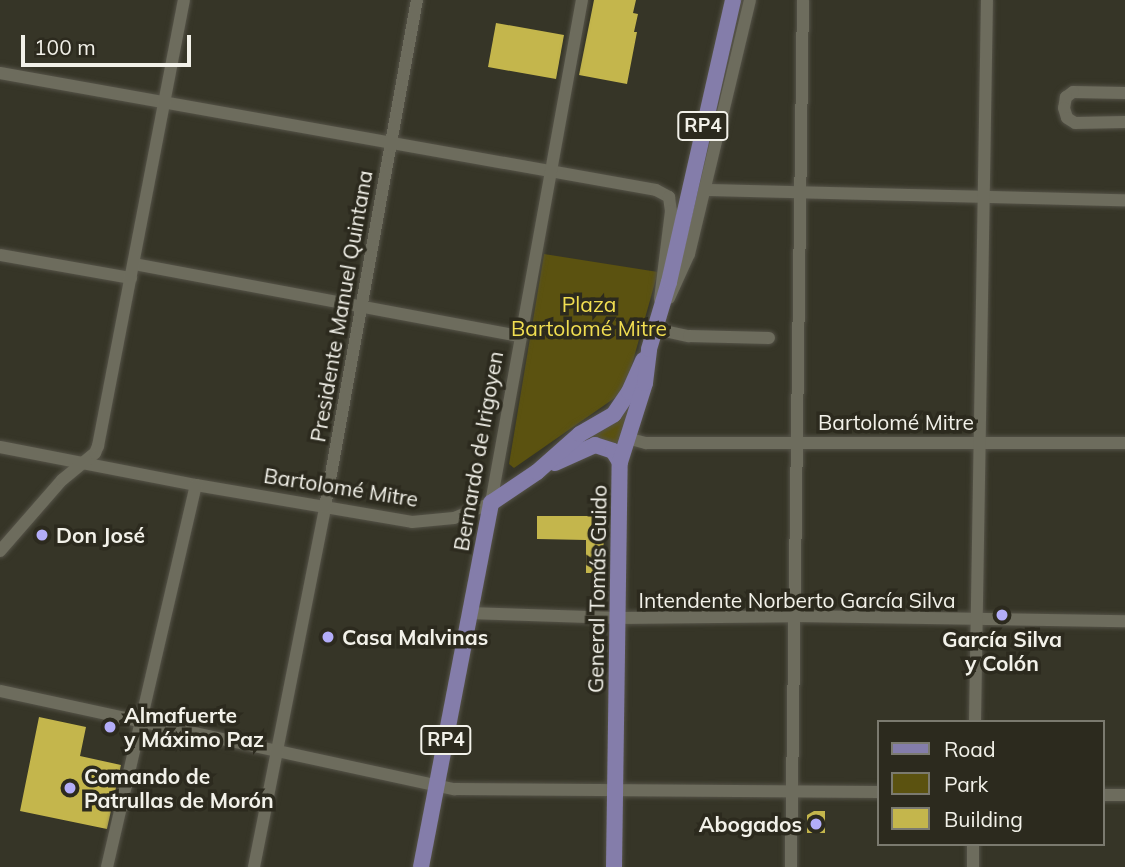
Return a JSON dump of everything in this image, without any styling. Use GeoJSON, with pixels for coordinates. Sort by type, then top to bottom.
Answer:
{"type":"FeatureCollection","features":[{"type":"Feature","properties":{"kind":"main road","name":"General Tomás Guido"},"geometry":{"type":"LineString","coordinates":[[614,867],[620,462],[645,383],[649,349],[676,252],[733,0]]}},
{"type":"Feature","properties":{"kind":"main road","name":"Bartolomé Mitre"},"geometry":{"type":"LineString","coordinates":[[491,503],[537,472],[580,435],[614,414],[629,392],[649,349]]}},
{"type":"Feature","properties":{"kind":"main road"},"geometry":{"type":"LineString","coordinates":[[537,472],[595,445],[607,447],[620,462]]}},
{"type":"Feature","properties":{"kind":"main road","name":"Bernardo de Irigoyen"},"geometry":{"type":"LineString","coordinates":[[421,867],[491,503]]}},
{"type":"Feature","properties":{"kind":"street"},"geometry":{"type":"LineString","coordinates":[[0,551],[62,480],[83,464],[98,446],[184,0]]}},
{"type":"Feature","properties":{"kind":"street","name":"Presidente Manuel Quintana"},"geometry":{"type":"LineString","coordinates":[[254,867],[279,752],[325,508],[359,307],[417,0]]}},
{"type":"Feature","properties":{"kind":"street","name":"Bernardo de Irigoyen"},"geometry":{"type":"LineString","coordinates":[[491,503],[582,0]]}},
{"type":"Feature","properties":{"kind":"street","name":"General Tomás Guido"},"geometry":{"type":"LineString","coordinates":[[657,323],[685,270],[750,0]]}},
{"type":"Feature","properties":{"kind":"street"},"geometry":{"type":"LineString","coordinates":[[791,867],[803,0]]}},
{"type":"Feature","properties":{"kind":"street"},"geometry":{"type":"LineString","coordinates":[[975,720],[987,0]]}},
{"type":"Feature","properties":{"kind":"street"},"geometry":{"type":"LineString","coordinates":[[0,73],[551,171]]}},
{"type":"Feature","properties":{"kind":"street"},"geometry":{"type":"LineString","coordinates":[[1125,93],[1073,92],[1066,97],[1064,108],[1067,118],[1075,123],[1125,122]]}},
{"type":"Feature","properties":{"kind":"street","name":"General Tomás Guido"},"geometry":{"type":"LineString","coordinates":[[551,171],[656,190],[668,197],[671,211],[657,323]]}},
{"type":"Feature","properties":{"kind":"street"},"geometry":{"type":"LineString","coordinates":[[705,190],[1125,200]]}},
{"type":"Feature","properties":{"kind":"street"},"geometry":{"type":"LineString","coordinates":[[0,255],[132,271],[520,336]]}},
{"type":"Feature","properties":{"kind":"street"},"geometry":{"type":"LineString","coordinates":[[657,323],[690,336],[769,338]]}},
{"type":"Feature","properties":{"kind":"street","name":"Bartolomé Mitre"},"geometry":{"type":"LineString","coordinates":[[627,438],[646,443],[1125,443]]}},
{"type":"Feature","properties":{"kind":"street","name":"Bartolomé Mitre"},"geometry":{"type":"LineString","coordinates":[[0,447],[379,518],[433,522],[470,513],[491,503]]}},
{"type":"Feature","properties":{"kind":"street"},"geometry":{"type":"LineString","coordinates":[[107,867],[196,485]]}},
{"type":"Feature","properties":{"kind":"street","name":"Intendente Norberto García Silva"},"geometry":{"type":"LineString","coordinates":[[469,614],[618,618],[1125,621]]}},
{"type":"Feature","properties":{"kind":"street"},"geometry":{"type":"LineString","coordinates":[[0,691],[466,791],[876,792]]}},
{"type":"Feature","properties":{"kind":"street"},"geometry":{"type":"LineString","coordinates":[[1104,795],[1125,795]]}},
{"type":"Feature","properties":{"kind":"street"},"geometry":{"type":"LineString","coordinates":[[973,846],[973,867]]}},
{"type":"Feature","properties":{"kind":"green space","name":"Plaza Bartolomé Mitre"},"geometry":{"type":"Polygon","coordinates":[[[544,254],[658,272],[629,375],[619,395],[514,468],[509,464],[544,254]]]}},
{"type":"Feature","properties":{"kind":"green space"},"geometry":{"type":"Polygon","coordinates":[[[635,393],[618,451],[585,445],[582,440],[635,393]]]}},
{"type":"Feature","properties":{"kind":"building"},"geometry":{"type":"Polygon","coordinates":[[[594,0],[636,0],[633,13],[638,14],[634,32],[637,32],[627,84],[579,75],[594,0]]]}},
{"type":"Feature","properties":{"kind":"building"},"geometry":{"type":"Polygon","coordinates":[[[496,23],[564,35],[556,79],[488,67],[496,23]]]}},
{"type":"Feature","properties":{"kind":"building"},"geometry":{"type":"Polygon","coordinates":[[[537,516],[606,516],[601,573],[586,573],[586,540],[537,539],[537,516]]]}},
{"type":"Feature","properties":{"kind":"building","name":"Comando de Patrullas de Morón"},"geometry":{"type":"Polygon","coordinates":[[[39,717],[86,727],[80,756],[121,765],[107,829],[20,811],[39,717]]]}},
{"type":"Feature","properties":{"kind":"building","name":"Abogados"},"geometry":{"type":"Polygon","coordinates":[[[814,811],[825,811],[825,833],[807,833],[807,815],[814,811]]]}},
{"type":"Feature","properties":{"kind":"place","name":"Don José"},"geometry":{"type":"Point","coordinates":[42,535]}},
{"type":"Feature","properties":{"kind":"place","name":"García Silva y Colón"},"geometry":{"type":"Point","coordinates":[1002,615]}},
{"type":"Feature","properties":{"kind":"place","name":"Casa Malvinas"},"geometry":{"type":"Point","coordinates":[328,637]}},
{"type":"Feature","properties":{"kind":"place","name":"Almafuerte y Máximo Paz"},"geometry":{"type":"Point","coordinates":[110,727]}},
{"type":"Feature","properties":{"kind":"place","name":"Comando de Patrullas de Morón"},"geometry":{"type":"Point","coordinates":[70,788]}},
{"type":"Feature","properties":{"kind":"place","name":"Abogados"},"geometry":{"type":"Point","coordinates":[816,824]}}]}
